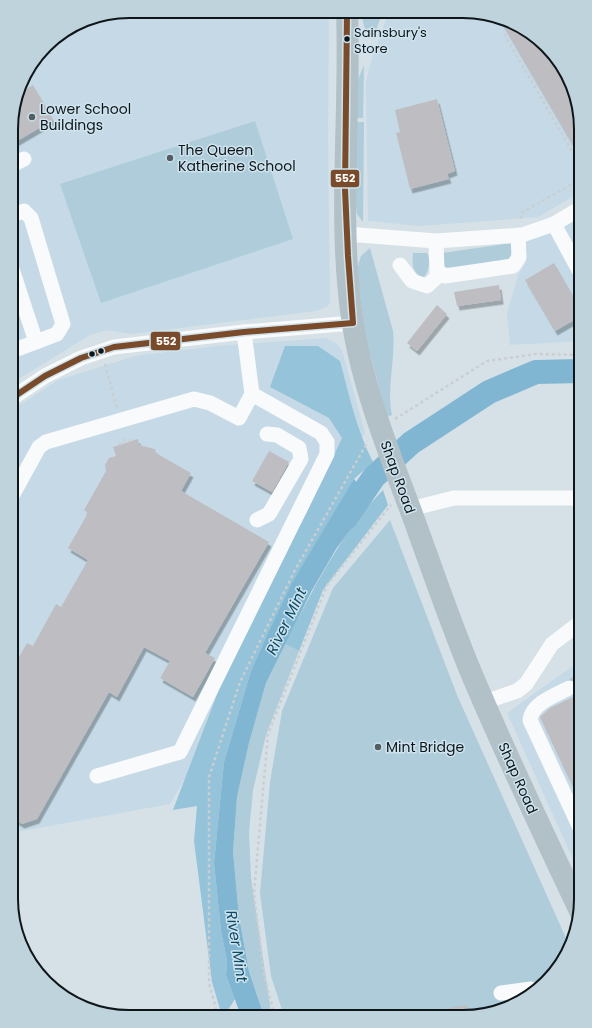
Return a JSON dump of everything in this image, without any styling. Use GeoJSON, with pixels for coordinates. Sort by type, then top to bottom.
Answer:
{"type":"FeatureCollection","features":[{"type":"Feature","properties":{"kind":"highway","name":"Shap Road"},"geometry":{"type":"LineString","coordinates":[[348,18],[346,234],[348,283],[353,322],[366,383],[382,434],[451,622],[484,702],[574,899]]}},
{"type":"Feature","properties":{"kind":"street"},"geometry":{"type":"LineString","coordinates":[[18,213],[24,211],[30,218],[63,324],[57,334],[18,349]]}},
{"type":"Feature","properties":{"kind":"street"},"geometry":{"type":"LineString","coordinates":[[346,234],[436,241],[520,235],[554,224],[574,212]]}},
{"type":"Feature","properties":{"kind":"street"},"geometry":{"type":"LineString","coordinates":[[554,224],[574,261]]}},
{"type":"Feature","properties":{"kind":"street"},"geometry":{"type":"LineString","coordinates":[[436,241],[437,271],[445,276],[513,266],[519,256],[520,235]]}},
{"type":"Feature","properties":{"kind":"street"},"geometry":{"type":"LineString","coordinates":[[400,265],[412,281],[427,286],[441,273]]}},
{"type":"Feature","properties":{"kind":"street"},"geometry":{"type":"LineString","coordinates":[[18,287],[36,342]]}},
{"type":"Feature","properties":{"kind":"street"},"geometry":{"type":"LineString","coordinates":[[18,394],[45,376],[81,358],[129,345],[353,322]]}},
{"type":"Feature","properties":{"kind":"street"},"geometry":{"type":"LineString","coordinates":[[18,485],[39,448],[46,442],[194,399],[210,403],[239,418],[252,394],[244,332]]}},
{"type":"Feature","properties":{"kind":"street"},"geometry":{"type":"LineString","coordinates":[[97,776],[180,752],[327,454],[326,442],[321,433],[252,394]]}},
{"type":"Feature","properties":{"kind":"street"},"geometry":{"type":"LineString","coordinates":[[257,520],[269,514],[301,459],[299,448],[276,435],[267,434]]}},
{"type":"Feature","properties":{"kind":"street"},"geometry":{"type":"LineString","coordinates":[[410,509],[454,498],[574,498]]}},
{"type":"Feature","properties":{"kind":"street"},"geometry":{"type":"LineString","coordinates":[[484,702],[517,691],[526,684],[552,644],[574,627]]}},
{"type":"Feature","properties":{"kind":"street"},"geometry":{"type":"LineString","coordinates":[[569,688],[536,708],[531,713],[530,720],[574,815]]}},
{"type":"Feature","properties":{"kind":"street"},"geometry":{"type":"LineString","coordinates":[[501,993],[526,990]]}},
{"type":"Feature","properties":{"kind":"path"},"geometry":{"type":"LineString","coordinates":[[504,34],[574,155]]}},
{"type":"Feature","properties":{"kind":"path"},"geometry":{"type":"LineString","coordinates":[[520,235],[521,213],[574,183]]}},
{"type":"Feature","properties":{"kind":"path"},"geometry":{"type":"LineString","coordinates":[[101,352],[126,439]]}},
{"type":"Feature","properties":{"kind":"path"},"geometry":{"type":"LineString","coordinates":[[216,1010],[209,983],[209,776],[240,682],[295,570],[382,434],[487,361],[536,354],[574,355]]}},
{"type":"Feature","properties":{"kind":"path"},"geometry":{"type":"LineString","coordinates":[[126,439],[131,441]]}},
{"type":"Feature","properties":{"kind":"path"},"geometry":{"type":"LineString","coordinates":[[119,445],[126,439]]}},
{"type":"Feature","properties":{"kind":"path"},"geometry":{"type":"LineString","coordinates":[[273,1010],[264,976],[254,893],[268,734],[327,585],[387,510]]}},
{"type":"Feature","properties":{"kind":"shaded area","name":"The Queen Katherine School"},"geometry":{"type":"Polygon","coordinates":[[[122,18],[329,18],[328,142],[330,302],[328,306],[316,311],[132,334],[106,330],[90,335],[18,379],[19,115],[26,87],[41,62],[56,46],[80,29],[108,20],[122,18]]]}},
{"type":"Feature","properties":{"kind":"shaded area"},"geometry":{"type":"Polygon","coordinates":[[[362,18],[380,18],[376,31],[370,28],[365,30],[362,18]]]}},
{"type":"Feature","properties":{"kind":"shaded area"},"geometry":{"type":"Polygon","coordinates":[[[386,18],[477,19],[505,26],[518,33],[530,41],[551,62],[572,109],[574,129],[574,196],[538,217],[420,226],[368,221],[366,82],[370,65],[386,18]]]}},
{"type":"Feature","properties":{"kind":"shaded area"},"geometry":{"type":"Polygon","coordinates":[[[364,65],[363,118],[357,118],[357,82],[364,65]]]}},
{"type":"Feature","properties":{"kind":"shaded area"},"geometry":{"type":"Polygon","coordinates":[[[255,121],[293,239],[101,303],[60,184],[255,121]]]}},
{"type":"Feature","properties":{"kind":"shaded area"},"geometry":{"type":"Polygon","coordinates":[[[357,122],[364,122],[363,222],[357,214],[355,199],[357,122]]]}},
{"type":"Feature","properties":{"kind":"shaded area"},"geometry":{"type":"Polygon","coordinates":[[[574,216],[574,341],[510,345],[507,313],[519,273],[526,263],[524,243],[574,216]]]}},
{"type":"Feature","properties":{"kind":"shaded area"},"geometry":{"type":"Polygon","coordinates":[[[511,243],[514,255],[511,261],[450,268],[444,267],[442,253],[511,243]]]}},
{"type":"Feature","properties":{"kind":"shaded area"},"geometry":{"type":"Polygon","coordinates":[[[370,248],[393,331],[394,342],[390,384],[390,404],[392,415],[387,417],[365,335],[357,269],[361,256],[370,248]]]}},
{"type":"Feature","properties":{"kind":"shaded area"},"geometry":{"type":"Polygon","coordinates":[[[413,253],[427,253],[429,266],[427,273],[423,278],[415,271],[413,253]]]}},
{"type":"Feature","properties":{"kind":"shaded area"},"geometry":{"type":"Polygon","coordinates":[[[326,338],[336,343],[342,350],[365,433],[336,482],[195,761],[170,804],[18,832],[18,406],[58,380],[135,356],[216,346],[326,338]]]}},
{"type":"Feature","properties":{"kind":"shaded area"},"geometry":{"type":"Polygon","coordinates":[[[285,346],[318,346],[340,361],[362,438],[373,462],[354,479],[250,674],[224,762],[214,863],[221,931],[227,961],[226,975],[235,999],[228,1010],[220,1010],[212,982],[194,841],[197,806],[173,810],[218,692],[251,616],[307,512],[342,438],[329,418],[270,387],[285,346]]]}},
{"type":"Feature","properties":{"kind":"shaded area"},"geometry":{"type":"Polygon","coordinates":[[[383,490],[388,505],[323,590],[299,651],[285,644],[328,563],[340,544],[353,525],[383,490]]]}},
{"type":"Feature","properties":{"kind":"shaded area","name":"Mint Bridge"},"geometry":{"type":"Polygon","coordinates":[[[390,520],[457,695],[567,939],[551,966],[541,977],[530,987],[505,1002],[484,1008],[463,1010],[282,1010],[271,976],[260,893],[270,782],[282,711],[333,588],[390,520]]]}},
{"type":"Feature","properties":{"kind":"shaded area"},"geometry":{"type":"Polygon","coordinates":[[[285,644],[299,651],[266,735],[253,790],[249,832],[251,878],[271,1010],[262,1010],[249,970],[239,917],[233,852],[237,797],[249,743],[266,683],[285,644]]]}},
{"type":"Feature","properties":{"kind":"shaded area"},"geometry":{"type":"Polygon","coordinates":[[[574,665],[574,861],[507,713],[574,665]]]}},
{"type":"Feature","properties":{"kind":"water"},"geometry":{"type":"Polygon","coordinates":[[[354,479],[372,501],[336,549],[311,592],[266,683],[249,743],[237,797],[233,852],[239,917],[249,971],[262,1010],[239,1010],[226,975],[227,961],[221,931],[214,863],[224,762],[250,674],[292,583],[354,479]]]}},
{"type":"Feature","properties":{"kind":"building"},"geometry":{"type":"Polygon","coordinates":[[[503,25],[530,41],[551,62],[559,74],[566,87],[572,108],[574,147],[503,25]]]}},
{"type":"Feature","properties":{"kind":"building","name":"Lower School Buildings"},"geometry":{"type":"Polygon","coordinates":[[[33,85],[53,120],[18,140],[19,115],[25,90],[33,85]]]}},
{"type":"Feature","properties":{"kind":"building"},"geometry":{"type":"Polygon","coordinates":[[[437,99],[455,171],[447,174],[449,179],[410,189],[396,133],[400,132],[395,110],[437,99]]]}},
{"type":"Feature","properties":{"kind":"building"},"geometry":{"type":"Polygon","coordinates":[[[554,263],[574,298],[574,320],[555,331],[525,280],[554,263]]]}},
{"type":"Feature","properties":{"kind":"building"},"geometry":{"type":"Polygon","coordinates":[[[499,285],[501,300],[457,306],[454,292],[499,285]]]}},
{"type":"Feature","properties":{"kind":"building"},"geometry":{"type":"Polygon","coordinates":[[[437,305],[447,314],[417,351],[407,343],[437,305]]]}},
{"type":"Feature","properties":{"kind":"building"},"geometry":{"type":"Polygon","coordinates":[[[138,439],[139,445],[155,449],[156,453],[191,473],[181,491],[269,542],[205,653],[215,658],[193,697],[160,678],[170,661],[144,647],[117,697],[109,692],[37,819],[22,824],[18,821],[18,659],[27,643],[33,646],[56,604],[61,607],[88,560],[68,548],[88,513],[84,510],[106,471],[105,465],[109,458],[116,456],[113,447],[138,439]]]}},
{"type":"Feature","properties":{"kind":"building"},"geometry":{"type":"Polygon","coordinates":[[[269,451],[289,462],[272,492],[252,481],[269,451]]]}},
{"type":"Feature","properties":{"kind":"building"},"geometry":{"type":"Polygon","coordinates":[[[574,676],[574,682],[570,679],[574,676]]]}},
{"type":"Feature","properties":{"kind":"building"},"geometry":{"type":"Polygon","coordinates":[[[574,695],[574,789],[540,717],[550,708],[574,695]]]}},
{"type":"Feature","properties":{"kind":"building"},"geometry":{"type":"Polygon","coordinates":[[[467,1005],[467,1010],[463,1010],[438,1010],[467,1005]]]}},
{"type":"Feature","properties":{"kind":"waterway","name":"River Mint"},"geometry":{"type":"LineString","coordinates":[[346,518],[374,477],[411,443],[489,392],[536,372],[574,371]]}},
{"type":"Feature","properties":{"kind":"tunnel"},"geometry":{"type":"LineString","coordinates":[[569,688],[574,686]]}},
{"type":"Feature","properties":{"kind":"transit line","name":"552"},"geometry":{"type":"LineString","coordinates":[[18,394],[45,376],[81,358],[114,347],[244,332],[353,323],[345,189],[347,18]]}},
{"type":"Feature","properties":{"kind":"place","name":"Sainsbury's Store"},"geometry":{"type":"Point","coordinates":[347,39]}},
{"type":"Feature","properties":{"kind":"place","name":"Lower School Buildings"},"geometry":{"type":"Point","coordinates":[32,117]}},
{"type":"Feature","properties":{"kind":"place","name":"The Queen Katherine School"},"geometry":{"type":"Point","coordinates":[170,158]}},
{"type":"Feature","properties":{"kind":"place","name":"Mint Bridge"},"geometry":{"type":"Point","coordinates":[378,747]}}]}
